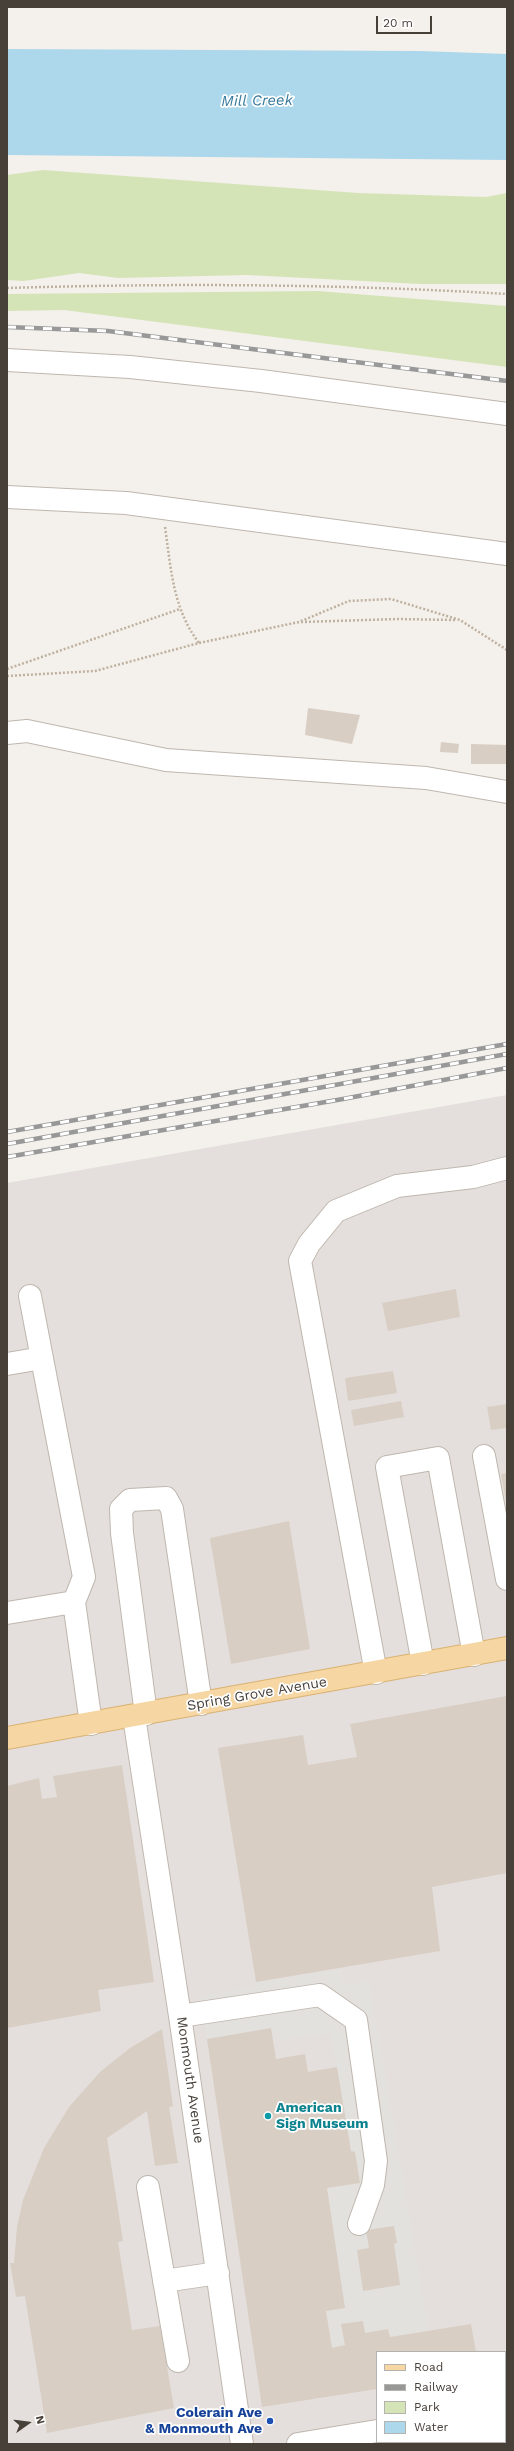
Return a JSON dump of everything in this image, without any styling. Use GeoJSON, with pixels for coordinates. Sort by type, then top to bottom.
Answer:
{"type":"FeatureCollection","features":[{"type":"Feature","properties":{"kind":"main road","name":"Spring Grove Avenue"},"geometry":{"type":"LineString","coordinates":[[7,1738],[140,1716],[507,1648]]}},
{"type":"Feature","properties":{"kind":"street"},"geometry":{"type":"LineString","coordinates":[[7,360],[138,368],[261,381],[507,414]]}},
{"type":"Feature","properties":{"kind":"street"},"geometry":{"type":"LineString","coordinates":[[7,497],[126,503],[162,507],[507,554]]}},
{"type":"Feature","properties":{"kind":"street"},"geometry":{"type":"LineString","coordinates":[[7,733],[27,731],[166,760],[426,778],[507,792]]}},
{"type":"Feature","properties":{"kind":"street"},"geometry":{"type":"LineString","coordinates":[[376,1673],[300,1261],[309,1244],[336,1211],[397,1186],[473,1177],[507,1168]]}},
{"type":"Feature","properties":{"kind":"street"},"geometry":{"type":"LineString","coordinates":[[30,1296],[84,1577],[74,1602],[91,1724]]}},
{"type":"Feature","properties":{"kind":"street"},"geometry":{"type":"LineString","coordinates":[[7,1364],[42,1358]]}},
{"type":"Feature","properties":{"kind":"street"},"geometry":{"type":"LineString","coordinates":[[484,1456],[507,1579]]}},
{"type":"Feature","properties":{"kind":"street"},"geometry":{"type":"LineString","coordinates":[[423,1664],[387,1467],[438,1458],[474,1654]]}},
{"type":"Feature","properties":{"kind":"street","name":"Monmouth Avenue"},"geometry":{"type":"LineString","coordinates":[[201,1704],[172,1509],[166,1498],[130,1500],[121,1509],[122,1533],[140,1716],[180,2016],[242,2444]]}},
{"type":"Feature","properties":{"kind":"street"},"geometry":{"type":"LineString","coordinates":[[7,1613],[74,1602]]}},
{"type":"Feature","properties":{"kind":"street"},"geometry":{"type":"LineString","coordinates":[[180,2016],[320,1995],[356,2020],[376,2161],[373,2185],[359,2224]]}},
{"type":"Feature","properties":{"kind":"street"},"geometry":{"type":"LineString","coordinates":[[148,2188],[178,2362]]}},
{"type":"Feature","properties":{"kind":"street"},"geometry":{"type":"LineString","coordinates":[[164,2281],[218,2273]]}},
{"type":"Feature","properties":{"kind":"street"},"geometry":{"type":"LineString","coordinates":[[298,2444],[376,2431]]}},
{"type":"Feature","properties":{"kind":"path"},"geometry":{"type":"LineString","coordinates":[[7,288],[284,285],[380,287],[507,294]]}},
{"type":"Feature","properties":{"kind":"path"},"geometry":{"type":"LineString","coordinates":[[162,507],[174,593],[187,626],[199,643]]}},
{"type":"Feature","properties":{"kind":"path"},"geometry":{"type":"LineString","coordinates":[[299,622],[349,601],[391,599],[460,620],[507,650]]}},
{"type":"Feature","properties":{"kind":"path"},"geometry":{"type":"LineString","coordinates":[[7,669],[180,609]]}},
{"type":"Feature","properties":{"kind":"path"},"geometry":{"type":"LineString","coordinates":[[7,676],[95,671],[199,643],[299,622],[398,619],[460,620]]}},
{"type":"Feature","properties":{"kind":"shaded area"},"geometry":{"type":"Polygon","coordinates":[[[507,1095],[507,2444],[7,2444],[7,1183],[507,1095]]]}},
{"type":"Feature","properties":{"kind":"shaded area"},"geometry":{"type":"Polygon","coordinates":[[[341,1969],[343,1985],[369,1981],[429,2331],[390,2337],[388,2329],[365,2333],[363,2321],[342,2324],[345,2345],[332,2348],[326,2311],[327,2188],[355,2152],[351,2151],[331,2033],[273,2041],[271,2028],[207,2039],[200,1996],[256,1987],[256,1982],[341,1969]]]}},
{"type":"Feature","properties":{"kind":"green space"},"geometry":{"type":"Polygon","coordinates":[[[43,170],[358,193],[486,197],[507,193],[507,284],[421,284],[247,275],[118,278],[79,273],[24,281],[7,280],[7,175],[43,170]]]}},
{"type":"Feature","properties":{"kind":"green space"},"geometry":{"type":"Polygon","coordinates":[[[318,291],[507,306],[507,367],[64,310],[7,311],[7,294],[318,291]]]}},
{"type":"Feature","properties":{"kind":"water","name":"Mill Creek"},"geometry":{"type":"Polygon","coordinates":[[[7,49],[420,51],[507,54],[507,160],[7,155],[7,49]]]}},
{"type":"Feature","properties":{"kind":"building"},"geometry":{"type":"Polygon","coordinates":[[[308,708],[360,715],[352,744],[305,735],[308,708]]]}},
{"type":"Feature","properties":{"kind":"building"},"geometry":{"type":"Polygon","coordinates":[[[441,742],[459,744],[458,753],[440,752],[441,742]]]}},
{"type":"Feature","properties":{"kind":"building"},"geometry":{"type":"Polygon","coordinates":[[[471,744],[507,745],[507,764],[471,764],[471,744]]]}},
{"type":"Feature","properties":{"kind":"building"},"geometry":{"type":"Polygon","coordinates":[[[456,1289],[460,1317],[388,1331],[382,1303],[456,1289]]]}},
{"type":"Feature","properties":{"kind":"building"},"geometry":{"type":"Polygon","coordinates":[[[393,1371],[397,1393],[348,1401],[345,1378],[393,1371]]]}},
{"type":"Feature","properties":{"kind":"building"},"geometry":{"type":"Polygon","coordinates":[[[401,1401],[404,1417],[354,1426],[351,1410],[401,1401]]]}},
{"type":"Feature","properties":{"kind":"building"},"geometry":{"type":"Polygon","coordinates":[[[507,1404],[507,1428],[491,1430],[487,1407],[507,1404]]]}},
{"type":"Feature","properties":{"kind":"building"},"geometry":{"type":"Polygon","coordinates":[[[507,1473],[507,1502],[506,1502],[501,1474],[507,1473]]]}},
{"type":"Feature","properties":{"kind":"building"},"geometry":{"type":"Polygon","coordinates":[[[289,1521],[310,1649],[231,1664],[210,1538],[289,1521]]]}},
{"type":"Feature","properties":{"kind":"building"},"geometry":{"type":"Polygon","coordinates":[[[507,1696],[507,1873],[432,1887],[440,1951],[256,1982],[218,1748],[303,1735],[308,1765],[357,1757],[350,1724],[507,1696]]]}},
{"type":"Feature","properties":{"kind":"building"},"geometry":{"type":"Polygon","coordinates":[[[122,1765],[154,1982],[98,1990],[101,2011],[7,2028],[7,1786],[39,1778],[42,1799],[57,1797],[53,1776],[122,1765]]]}},
{"type":"Feature","properties":{"kind":"building"},"geometry":{"type":"Polygon","coordinates":[[[271,2028],[276,2059],[305,2054],[308,2072],[337,2067],[351,2151],[355,2152],[360,2183],[327,2188],[345,2308],[326,2311],[332,2348],[345,2345],[341,2324],[363,2321],[365,2333],[388,2329],[390,2337],[471,2324],[476,2351],[376,2351],[376,2389],[262,2407],[207,2039],[271,2028]]]}},
{"type":"Feature","properties":{"kind":"building"},"geometry":{"type":"Polygon","coordinates":[[[162,2029],[173,2106],[169,2107],[178,2163],[155,2166],[147,2111],[107,2138],[123,2241],[118,2242],[132,2330],[160,2326],[174,2408],[47,2433],[25,2296],[16,2297],[10,2263],[14,2263],[17,2227],[23,2200],[44,2148],[69,2107],[100,2072],[130,2048],[162,2029]]]}},
{"type":"Feature","properties":{"kind":"building"},"geometry":{"type":"Polygon","coordinates":[[[394,2226],[397,2243],[394,2244],[400,2285],[363,2291],[357,2250],[369,2248],[366,2230],[394,2226]]]}},
{"type":"Feature","properties":{"kind":"railway"},"geometry":{"type":"LineString","coordinates":[[7,327],[108,331],[507,381]]}},
{"type":"Feature","properties":{"kind":"railway"},"geometry":{"type":"LineString","coordinates":[[7,1132],[507,1044]]}},
{"type":"Feature","properties":{"kind":"railway"},"geometry":{"type":"LineString","coordinates":[[7,1144],[507,1054]]}},
{"type":"Feature","properties":{"kind":"railway"},"geometry":{"type":"LineString","coordinates":[[7,1157],[343,1099],[507,1068]]}},
{"type":"Feature","properties":{"kind":"place","name":"American Sign Museum"},"geometry":{"type":"Point","coordinates":[268,2116]}},
{"type":"Feature","properties":{"kind":"place","name":"Colerain Ave & Monmouth Ave"},"geometry":{"type":"Point","coordinates":[270,2421]}}]}
